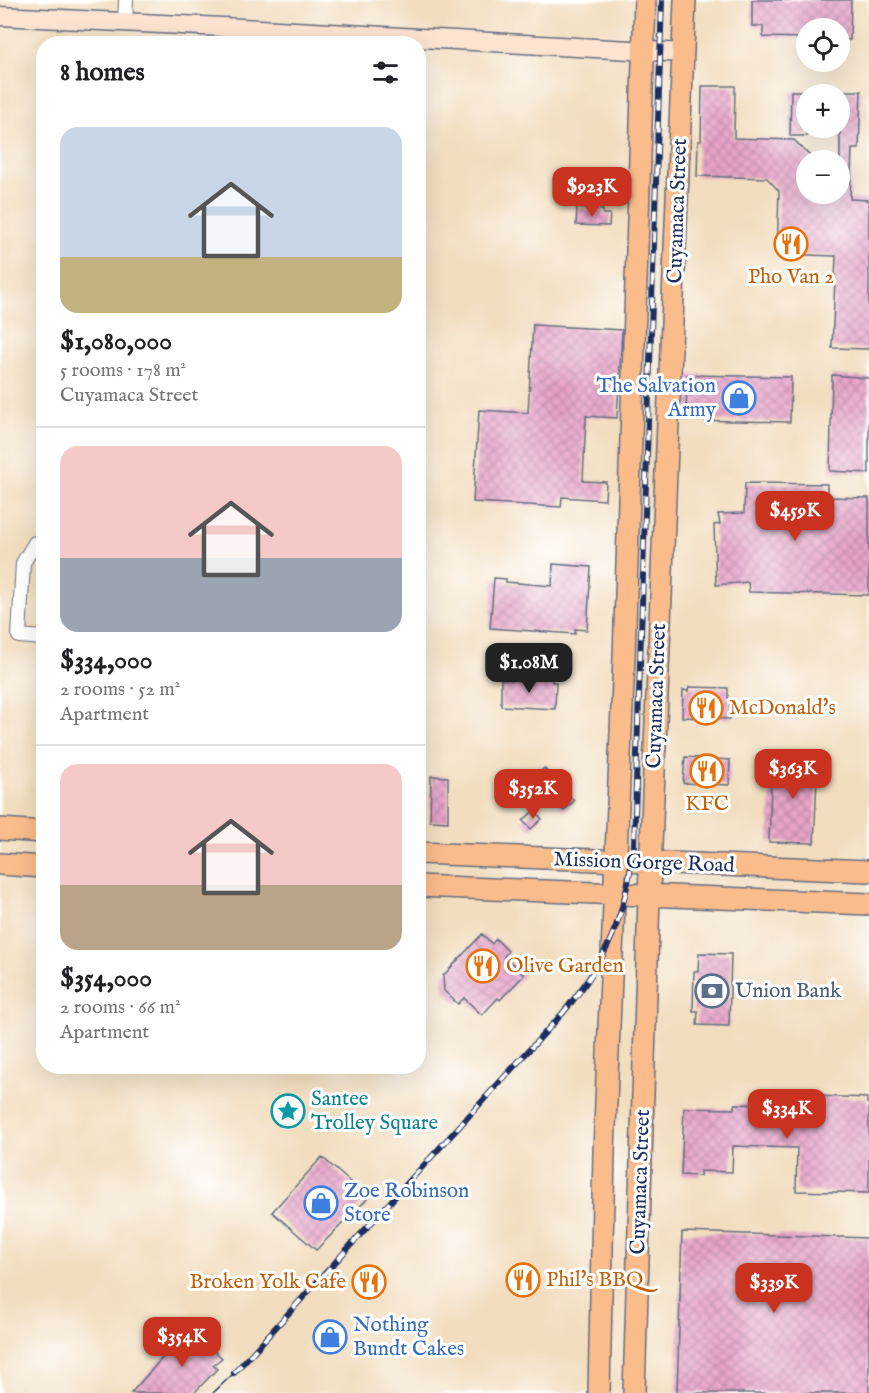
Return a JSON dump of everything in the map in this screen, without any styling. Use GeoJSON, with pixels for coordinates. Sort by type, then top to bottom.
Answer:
{"type":"FeatureCollection","features":[{"type":"Feature","properties":{"kind":"main road","name":"Cuyamaca Street"},"geometry":{"type":"LineString","coordinates":[[599,1393],[604,1152],[645,0]]}},
{"type":"Feature","properties":{"kind":"main road","name":"Cuyamaca Street"},"geometry":{"type":"LineString","coordinates":[[634,1393],[650,864],[685,0]]}},
{"type":"Feature","properties":{"kind":"main road"},"geometry":{"type":"LineString","coordinates":[[0,829],[36,831]]}},
{"type":"Feature","properties":{"kind":"main road","name":"Mission Gorge Road"},"geometry":{"type":"LineString","coordinates":[[426,853],[869,872]]}},
{"type":"Feature","properties":{"kind":"main road"},"geometry":{"type":"LineString","coordinates":[[0,864],[36,866]]}},
{"type":"Feature","properties":{"kind":"main road","name":"Mission Gorge Road"},"geometry":{"type":"LineString","coordinates":[[426,886],[869,904]]}},
{"type":"Feature","properties":{"kind":"street"},"geometry":{"type":"LineString","coordinates":[[125,22],[126,0]]}},
{"type":"Feature","properties":{"kind":"street"},"geometry":{"type":"LineString","coordinates":[[0,16],[125,22],[267,36]]}},
{"type":"Feature","properties":{"kind":"street"},"geometry":{"type":"LineString","coordinates":[[426,42],[684,53]]}},
{"type":"Feature","properties":{"kind":"street"},"geometry":{"type":"LineString","coordinates":[[35,543],[23,563],[19,636],[36,637]]}},
{"type":"Feature","properties":{"kind":"building"},"geometry":{"type":"Polygon","coordinates":[[[752,0],[851,0],[850,40],[850,18],[796,18],[796,38],[763,37],[763,26],[752,26],[752,0]]]}},
{"type":"Feature","properties":{"kind":"building"},"geometry":{"type":"Polygon","coordinates":[[[702,86],[735,86],[734,138],[794,140],[804,150],[796,150],[796,204],[850,204],[850,199],[869,200],[869,349],[832,348],[836,256],[777,254],[779,191],[767,178],[697,176],[698,141],[701,141],[702,86]]]}},
{"type":"Feature","properties":{"kind":"building"},"geometry":{"type":"Polygon","coordinates":[[[791,91],[796,91],[796,136],[790,136],[791,91]]]}},
{"type":"Feature","properties":{"kind":"building"},"geometry":{"type":"Polygon","coordinates":[[[850,91],[861,91],[859,149],[852,149],[850,199],[850,150],[840,150],[840,138],[850,138],[850,91]]]}},
{"type":"Feature","properties":{"kind":"building"},"geometry":{"type":"Polygon","coordinates":[[[577,208],[603,210],[603,214],[610,214],[609,226],[576,225],[577,208]]]}},
{"type":"Feature","properties":{"kind":"building"},"geometry":{"type":"Polygon","coordinates":[[[533,325],[622,330],[617,418],[586,416],[583,481],[606,482],[605,500],[562,497],[561,507],[473,502],[479,410],[528,413],[533,325]]]}},
{"type":"Feature","properties":{"kind":"building","name":"The Salvation Army"},"geometry":{"type":"Polygon","coordinates":[[[687,375],[791,377],[790,422],[686,420],[687,375]]]}},
{"type":"Feature","properties":{"kind":"building"},"geometry":{"type":"Polygon","coordinates":[[[832,375],[869,378],[869,473],[830,471],[832,375]]]}},
{"type":"Feature","properties":{"kind":"building"},"geometry":{"type":"Polygon","coordinates":[[[745,483],[827,484],[827,497],[869,498],[869,595],[749,592],[748,582],[716,585],[714,525],[720,524],[718,514],[744,513],[745,483]]]}},
{"type":"Feature","properties":{"kind":"building"},"geometry":{"type":"Polygon","coordinates":[[[553,564],[591,567],[587,630],[575,629],[575,634],[490,628],[494,578],[506,579],[506,582],[552,586],[553,564]]]}},
{"type":"Feature","properties":{"kind":"building"},"geometry":{"type":"Polygon","coordinates":[[[527,678],[552,679],[552,682],[556,682],[555,709],[501,706],[501,679],[528,682],[527,678]]]}},
{"type":"Feature","properties":{"kind":"building","name":"McDonald's"},"geometry":{"type":"Polygon","coordinates":[[[689,687],[728,688],[730,719],[682,717],[683,690],[688,691],[689,687]]]}},
{"type":"Feature","properties":{"kind":"building"},"geometry":{"type":"Polygon","coordinates":[[[772,756],[818,758],[814,843],[769,842],[772,756]]]}},
{"type":"Feature","properties":{"kind":"building","name":"KFC"},"geometry":{"type":"Polygon","coordinates":[[[685,757],[730,760],[729,785],[683,783],[685,757]]]}},
{"type":"Feature","properties":{"kind":"building"},"geometry":{"type":"Polygon","coordinates":[[[544,768],[574,801],[564,811],[533,778],[544,768]]]}},
{"type":"Feature","properties":{"kind":"building"},"geometry":{"type":"Polygon","coordinates":[[[431,776],[448,777],[448,822],[430,821],[431,776]]]}},
{"type":"Feature","properties":{"kind":"building"},"geometry":{"type":"Polygon","coordinates":[[[534,810],[542,819],[531,829],[523,821],[534,810]]]}},
{"type":"Feature","properties":{"kind":"building","name":"Olive Garden"},"geometry":{"type":"Polygon","coordinates":[[[482,934],[492,944],[496,939],[508,951],[504,956],[524,975],[482,1015],[464,998],[458,1004],[444,991],[443,976],[482,934]]]}},
{"type":"Feature","properties":{"kind":"building","name":"Union Bank"},"geometry":{"type":"Polygon","coordinates":[[[699,953],[731,954],[729,1026],[697,1025],[698,1011],[693,1011],[694,971],[698,971],[699,953]]]}},
{"type":"Feature","properties":{"kind":"building"},"geometry":{"type":"Polygon","coordinates":[[[817,1096],[867,1098],[867,1103],[869,1103],[869,1193],[796,1191],[797,1148],[733,1146],[732,1172],[700,1171],[700,1176],[681,1175],[684,1108],[734,1109],[735,1104],[799,1106],[799,1100],[817,1101],[817,1096]]]}},
{"type":"Feature","properties":{"kind":"building"},"geometry":{"type":"Polygon","coordinates":[[[322,1157],[368,1198],[316,1250],[272,1212],[322,1157]]]}},
{"type":"Feature","properties":{"kind":"building"},"geometry":{"type":"Polygon","coordinates":[[[682,1232],[869,1238],[869,1393],[677,1393],[682,1232]]]}},
{"type":"Feature","properties":{"kind":"building"},"geometry":{"type":"Polygon","coordinates":[[[188,1327],[222,1358],[213,1365],[217,1369],[194,1393],[131,1393],[181,1337],[188,1327]]]}},
{"type":"Feature","properties":{"kind":"tram line"},"geometry":{"type":"LineString","coordinates":[[213,1393],[234,1373]]}},
{"type":"Feature","properties":{"kind":"railway"},"geometry":{"type":"LineString","coordinates":[[234,1373],[562,1014],[592,974],[620,915],[634,845],[662,0]]}},
{"type":"Feature","properties":{"kind":"place","name":"Pho Van 2"},"geometry":{"type":"Point","coordinates":[791,244]}},
{"type":"Feature","properties":{"kind":"place","name":"The Salvation Army"},"geometry":{"type":"Point","coordinates":[739,398]}},
{"type":"Feature","properties":{"kind":"place","name":"McDonald's"},"geometry":{"type":"Point","coordinates":[706,708]}},
{"type":"Feature","properties":{"kind":"place","name":"KFC"},"geometry":{"type":"Point","coordinates":[707,771]}},
{"type":"Feature","properties":{"kind":"place","name":"Olive Garden"},"geometry":{"type":"Point","coordinates":[483,966]}},
{"type":"Feature","properties":{"kind":"place","name":"Union Bank"},"geometry":{"type":"Point","coordinates":[712,991]}},
{"type":"Feature","properties":{"kind":"place","name":"Santee Trolley Square"},"geometry":{"type":"Point","coordinates":[288,1111]}},
{"type":"Feature","properties":{"kind":"place","name":"Zoe Robinson Store"},"geometry":{"type":"Point","coordinates":[321,1203]}},
{"type":"Feature","properties":{"kind":"place","name":"Phil's BBQ"},"geometry":{"type":"Point","coordinates":[523,1280]}},
{"type":"Feature","properties":{"kind":"place","name":"Broken Yolk Cafe"},"geometry":{"type":"Point","coordinates":[369,1282]}},
{"type":"Feature","properties":{"kind":"place","name":"Nothing Bundt Cakes"},"geometry":{"type":"Point","coordinates":[330,1337]}}]}
